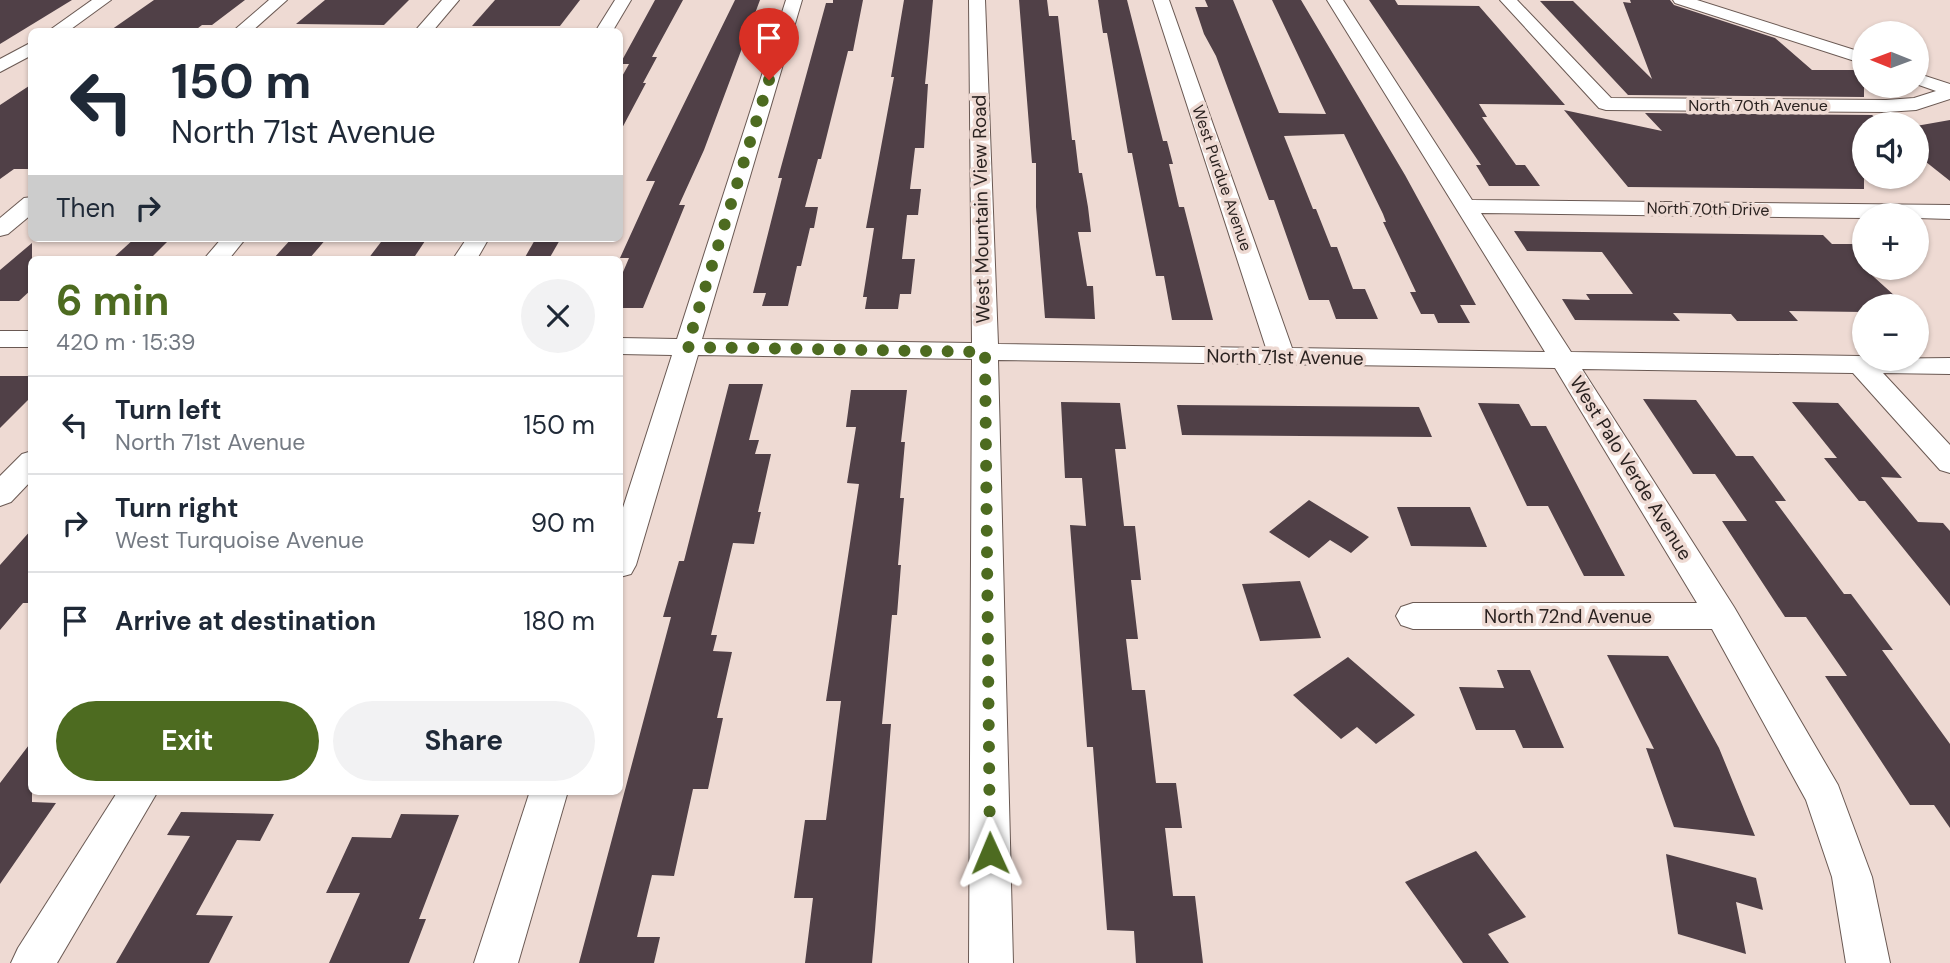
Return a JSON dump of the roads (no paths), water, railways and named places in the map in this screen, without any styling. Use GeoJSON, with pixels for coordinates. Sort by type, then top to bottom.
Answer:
{"type":"FeatureCollection","features":[{"type":"Feature","properties":{"kind":"street"},"geometry":{"type":"LineString","coordinates":[[61,28],[103,0]]}},
{"type":"Feature","properties":{"kind":"street"},"geometry":{"type":"LineString","coordinates":[[245,28],[279,0]]}},
{"type":"Feature","properties":{"kind":"street"},"geometry":{"type":"LineString","coordinates":[[426,28],[451,0]]}},
{"type":"Feature","properties":{"kind":"street"},"geometry":{"type":"LineString","coordinates":[[606,28],[623,0]]}},
{"type":"Feature","properties":{"kind":"street"},"geometry":{"type":"LineString","coordinates":[[623,555],[794,0]]}},
{"type":"Feature","properties":{"kind":"street","name":"West Mountain View Road"},"geometry":{"type":"LineString","coordinates":[[977,0],[985,352],[991,963]]}},
{"type":"Feature","properties":{"kind":"street","name":"West Purdue Avenue"},"geometry":{"type":"LineString","coordinates":[[1161,0],[1282,356]]}},
{"type":"Feature","properties":{"kind":"street","name":"West Palo Verde Avenue"},"geometry":{"type":"LineString","coordinates":[[1335,0],[1722,616],[1824,797],[1852,877],[1868,963]]}},
{"type":"Feature","properties":{"kind":"street","name":"North 70th Avenue"},"geometry":{"type":"LineString","coordinates":[[1508,0],[1606,104],[1886,106],[1916,104],[1950,91]]}},
{"type":"Feature","properties":{"kind":"street"},"geometry":{"type":"LineString","coordinates":[[1681,0],[1852,55]]}},
{"type":"Feature","properties":{"kind":"street"},"geometry":{"type":"LineString","coordinates":[[1712,22],[1730,14]]}},
{"type":"Feature","properties":{"kind":"street"},"geometry":{"type":"LineString","coordinates":[[0,67],[28,50]]}},
{"type":"Feature","properties":{"kind":"street"},"geometry":{"type":"LineString","coordinates":[[1929,83],[1950,91]]}},
{"type":"Feature","properties":{"kind":"street"},"geometry":{"type":"LineString","coordinates":[[0,229],[28,206]]}},
{"type":"Feature","properties":{"kind":"street","name":"North 70th Drive"},"geometry":{"type":"LineString","coordinates":[[1466,206],[1950,212]]}},
{"type":"Feature","properties":{"kind":"street"},"geometry":{"type":"LineString","coordinates":[[219,256],[231,242]]}},
{"type":"Feature","properties":{"kind":"street"},"geometry":{"type":"LineString","coordinates":[[0,339],[28,339]]}},
{"type":"Feature","properties":{"kind":"street","name":"North 71st Avenue"},"geometry":{"type":"LineString","coordinates":[[623,346],[1852,364]]}},
{"type":"Feature","properties":{"kind":"street","name":"North 71st Avenue"},"geometry":{"type":"LineString","coordinates":[[1929,366],[1950,366]]}},
{"type":"Feature","properties":{"kind":"street"},"geometry":{"type":"LineString","coordinates":[[1866,371],[1950,463]]}},
{"type":"Feature","properties":{"kind":"street"},"geometry":{"type":"LineString","coordinates":[[0,495],[28,465]]}},
{"type":"Feature","properties":{"kind":"street","name":"North 72nd Avenue"},"geometry":{"type":"LineString","coordinates":[[1413,616],[1722,616]]}},
{"type":"Feature","properties":{"kind":"street"},"geometry":{"type":"LineString","coordinates":[[33,963],[137,795]]}},
{"type":"Feature","properties":{"kind":"street"},"geometry":{"type":"LineString","coordinates":[[496,963],[548,795]]}}]}
